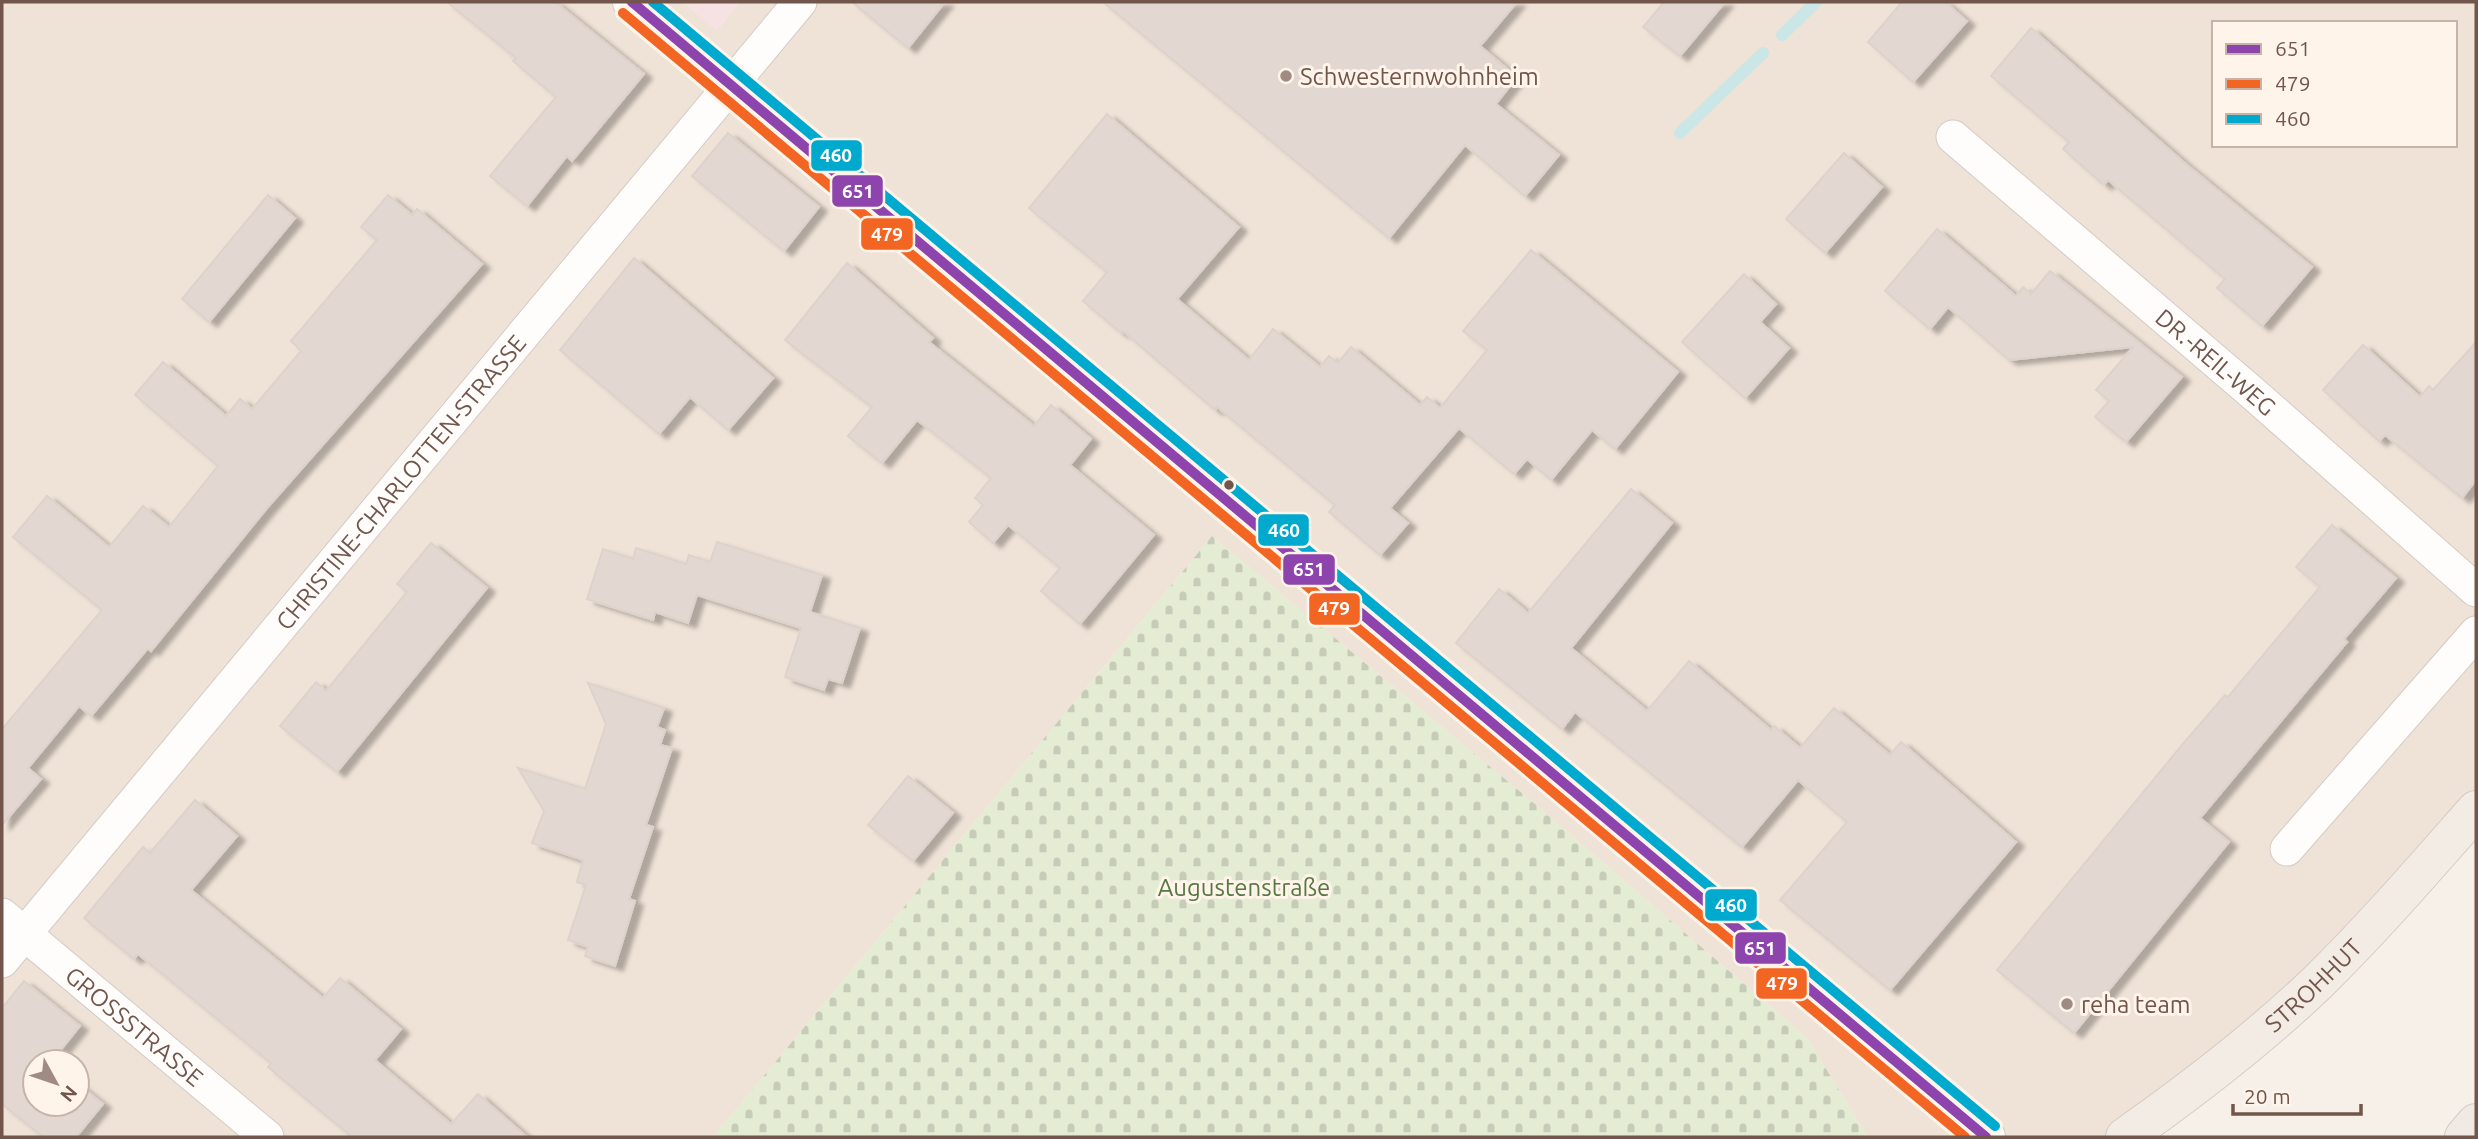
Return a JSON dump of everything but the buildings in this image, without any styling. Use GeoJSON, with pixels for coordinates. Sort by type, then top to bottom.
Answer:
{"type":"FeatureCollection","features":[{"type":"Feature","properties":{"kind":"highway"},"geometry":{"type":"LineString","coordinates":[[2464,1137],[2476,1123]]}},
{"type":"Feature","properties":{"kind":"main road","name":"STROHHUT"},"geometry":{"type":"LineString","coordinates":[[2125,1137],[2237,1054],[2317,983],[2387,911],[2476,810]]}},
{"type":"Feature","properties":{"kind":"street"},"geometry":{"type":"LineString","coordinates":[[632,2],[1986,1137]]}},
{"type":"Feature","properties":{"kind":"street","name":"CHRISTINE-CHARLOTTEN-STRASSE"},"geometry":{"type":"LineString","coordinates":[[2,961],[13,924],[800,2]]}},
{"type":"Feature","properties":{"kind":"street","name":"DR.-REIL-WEG"},"geometry":{"type":"LineString","coordinates":[[1953,137],[2249,390],[2476,590]]}},
{"type":"Feature","properties":{"kind":"street"},"geometry":{"type":"LineString","coordinates":[[2287,849],[2476,634]]}},
{"type":"Feature","properties":{"kind":"street","name":"GROSSSTRASSE"},"geometry":{"type":"LineString","coordinates":[[13,924],[267,1137]]}},
{"type":"Feature","properties":{"kind":"shaded area"},"geometry":{"type":"Polygon","coordinates":[[[2,2],[2476,2],[2476,829],[2146,1137],[1868,1137],[1807,1038],[1541,809],[1212,536],[713,1137],[2,1137],[2,2]]]}},
{"type":"Feature","properties":{"kind":"shaded area"},"geometry":{"type":"Polygon","coordinates":[[[682,2],[740,2],[717,31],[682,2]]]}},
{"type":"Feature","properties":{"kind":"green space","name":"Augustenstraße"},"geometry":{"type":"Polygon","coordinates":[[[1212,536],[1541,809],[1807,1038],[1868,1137],[713,1137],[1212,536]]]}},
{"type":"Feature","properties":{"kind":"waterway"},"geometry":{"type":"LineString","coordinates":[[1782,35],[1816,2]]}},
{"type":"Feature","properties":{"kind":"waterway"},"geometry":{"type":"LineString","coordinates":[[1680,133],[1763,53]]}},
{"type":"Feature","properties":{"kind":"transit line","name":"651"},"geometry":{"type":"LineString","coordinates":[[632,2],[1986,1137]]}},
{"type":"Feature","properties":{"kind":"transit line","name":"460"},"geometry":{"type":"LineString","coordinates":[[653,2],[1995,1126]]}},
{"type":"Feature","properties":{"kind":"transit line","name":"479"},"geometry":{"type":"LineString","coordinates":[[623,13],[1965,1137]]}},
{"type":"Feature","properties":{"kind":"place","name":"Schwesternwohnheim"},"geometry":{"type":"Point","coordinates":[1286,76]}},
{"type":"Feature","properties":{"kind":"place","name":"reha team"},"geometry":{"type":"Point","coordinates":[2067,1004]}}]}
